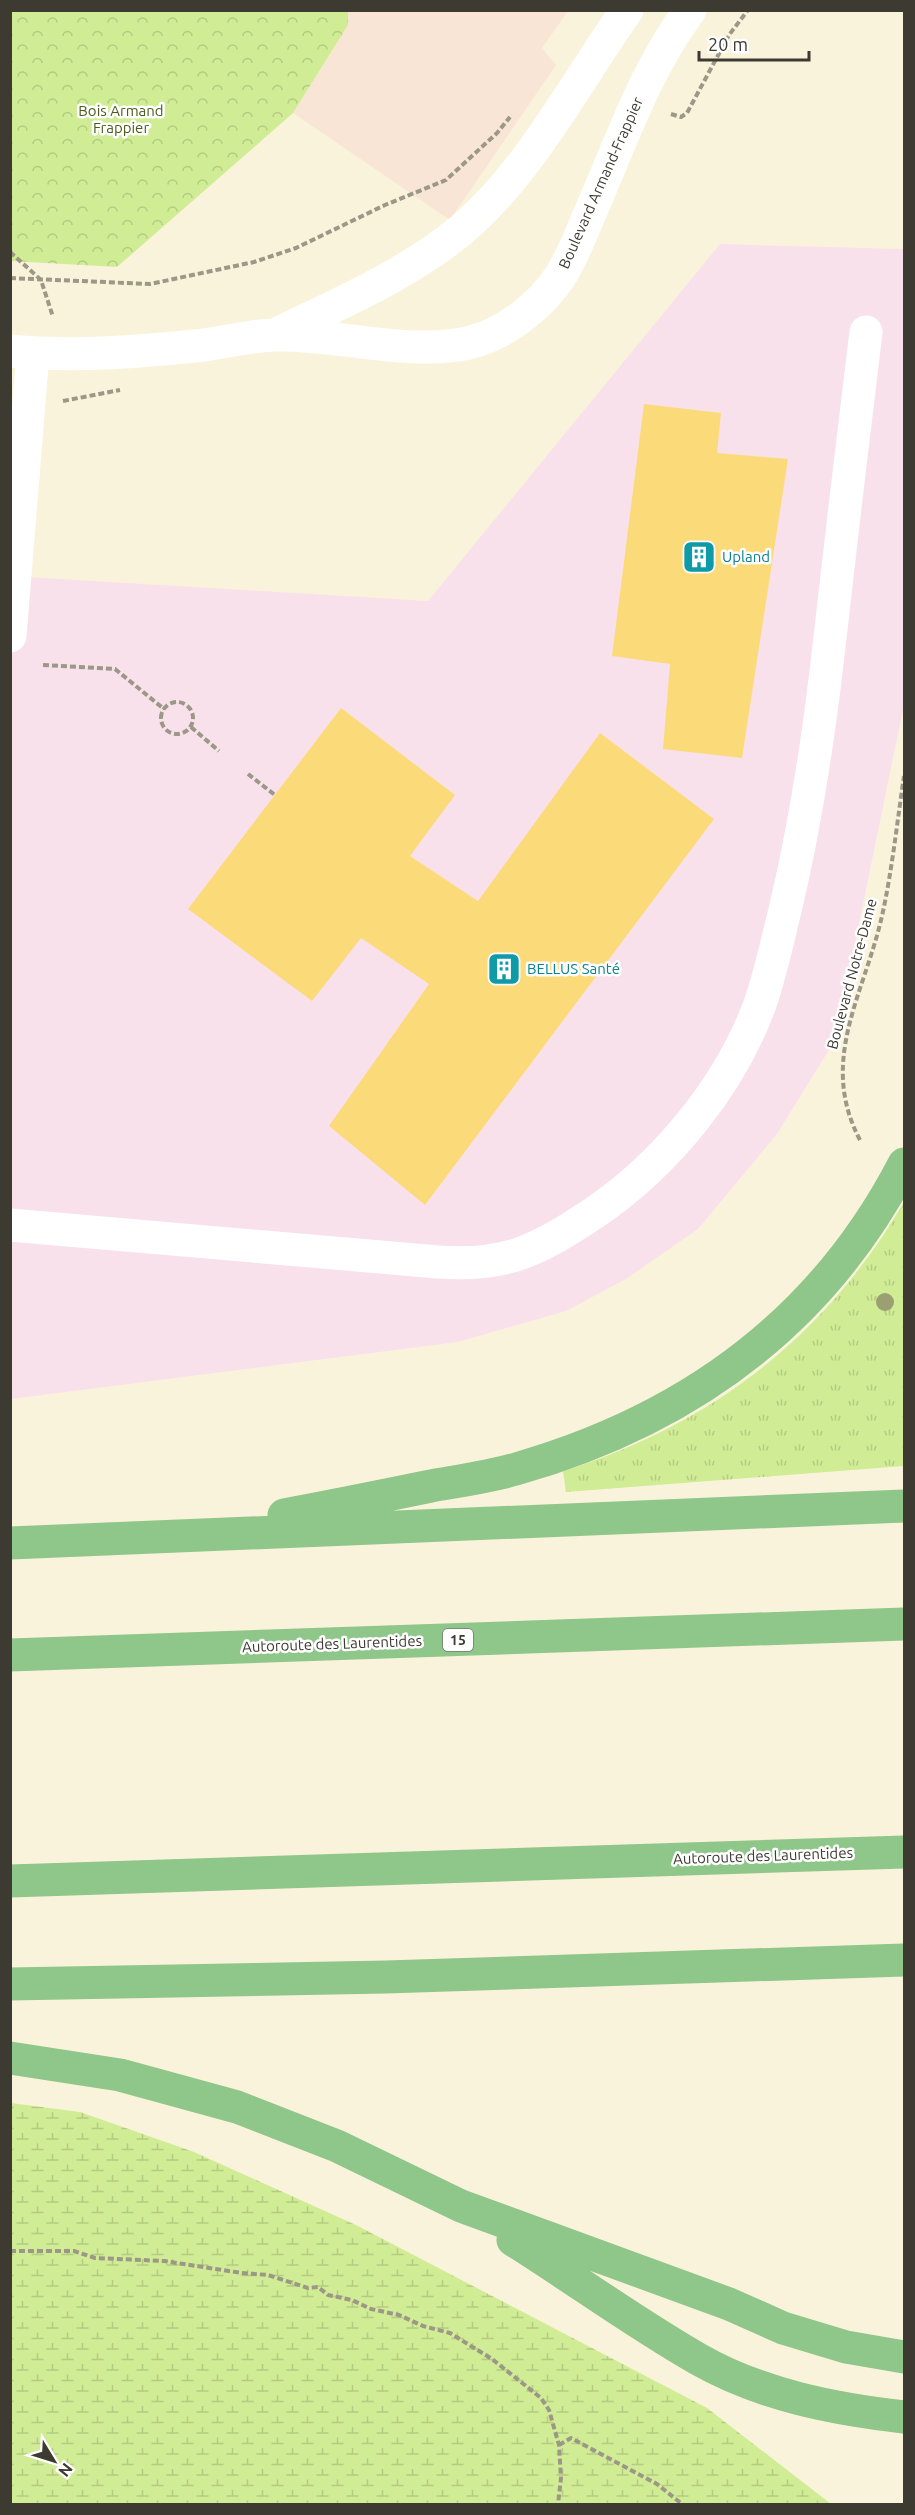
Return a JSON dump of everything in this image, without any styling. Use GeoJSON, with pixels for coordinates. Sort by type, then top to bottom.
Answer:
{"type":"FeatureCollection","features":[{"type":"Feature","properties":{"kind":"highway"},"geometry":{"type":"LineString","coordinates":[[176,1536],[514,1469],[603,1440],[644,1422],[720,1377],[787,1322],[817,1290],[866,1229],[904,1164]]}},
{"type":"Feature","properties":{"kind":"highway"},"geometry":{"type":"LineString","coordinates":[[10,1543],[904,1506]]}},
{"type":"Feature","properties":{"kind":"highway","name":"Autoroute des Laurentides"},"geometry":{"type":"LineString","coordinates":[[10,1655],[904,1624]]}},
{"type":"Feature","properties":{"kind":"highway","name":"Autoroute des Laurentides"},"geometry":{"type":"LineString","coordinates":[[10,1881],[904,1852]]}},
{"type":"Feature","properties":{"kind":"highway"},"geometry":{"type":"LineString","coordinates":[[10,1984],[386,1977],[904,1960]]}},
{"type":"Feature","properties":{"kind":"highway"},"geometry":{"type":"LineString","coordinates":[[10,2058],[120,2075],[237,2108],[337,2146],[461,2206],[729,2304],[792,2331],[846,2347],[904,2357]]}},
{"type":"Feature","properties":{"kind":"highway"},"geometry":{"type":"LineString","coordinates":[[461,2206],[699,2360],[766,2388],[816,2403],[904,2417]]}},
{"type":"Feature","properties":{"kind":"street","name":"Boulevard Armand-Frappier"},"geometry":{"type":"LineString","coordinates":[[276,335],[377,286],[435,250],[468,224],[532,152],[627,10]]}},
{"type":"Feature","properties":{"kind":"street","name":"Boulevard Armand-Frappier"},"geometry":{"type":"LineString","coordinates":[[35,352],[164,349],[276,335],[430,347],[450,346],[485,338],[516,320],[548,292],[561,274],[643,87],[661,52],[690,10]]}},
{"type":"Feature","properties":{"kind":"street"},"geometry":{"type":"LineString","coordinates":[[10,1225],[438,1262],[491,1262],[513,1258],[549,1242],[614,1200],[660,1156],[699,1113],[734,1058],[760,1005],[775,954],[812,788],[866,333]]}},
{"type":"Feature","properties":{"kind":"street"},"geometry":{"type":"LineString","coordinates":[[10,636],[35,352]]}},
{"type":"Feature","properties":{"kind":"path","name":"Boulevard Armand-Frappier"},"geometry":{"type":"LineString","coordinates":[[662,109],[681,117],[687,113],[729,35],[748,10]]}},
{"type":"Feature","properties":{"kind":"path"},"geometry":{"type":"LineString","coordinates":[[10,278],[150,284],[254,262],[296,248],[385,205],[446,180],[497,133],[514,111]]}},
{"type":"Feature","properties":{"kind":"path"},"geometry":{"type":"LineString","coordinates":[[10,252],[40,280]]}},
{"type":"Feature","properties":{"kind":"path"},"geometry":{"type":"LineString","coordinates":[[35,352],[40,280]]}},
{"type":"Feature","properties":{"kind":"path"},"geometry":{"type":"LineString","coordinates":[[43,665],[115,669],[164,709]]}},
{"type":"Feature","properties":{"kind":"path"},"geometry":{"type":"LineString","coordinates":[[179,702],[189,707],[194,717],[191,727],[183,734],[168,732],[161,718],[164,709],[179,702]]}},
{"type":"Feature","properties":{"kind":"path"},"geometry":{"type":"LineString","coordinates":[[191,727],[219,751]]}},
{"type":"Feature","properties":{"kind":"path"},"geometry":{"type":"LineString","coordinates":[[248,774],[275,795]]}},
{"type":"Feature","properties":{"kind":"path","name":"Boulevard Notre-Dame"},"geometry":{"type":"LineString","coordinates":[[860,1140],[844,1100],[841,1082],[843,1047],[882,915],[904,776]]}},
{"type":"Feature","properties":{"kind":"path"},"geometry":{"type":"LineString","coordinates":[[10,2251],[74,2252],[95,2258],[164,2261],[268,2275],[308,2288],[318,2287],[328,2295],[352,2300],[371,2309],[440,2329],[492,2359],[541,2398],[549,2410],[559,2445],[561,2478],[558,2505]]}},
{"type":"Feature","properties":{"kind":"path"},"geometry":{"type":"LineString","coordinates":[[559,2445],[572,2438],[657,2484],[682,2505]]}},
{"type":"Feature","properties":{"kind":"shaded area"},"geometry":{"type":"Polygon","coordinates":[[[348,11],[568,11],[542,48],[556,65],[450,220],[293,113],[348,25],[348,11]]]}},
{"type":"Feature","properties":{"kind":"shaded area"},"geometry":{"type":"Polygon","coordinates":[[[720,244],[904,249],[904,705],[835,1040],[777,1134],[698,1229],[626,1279],[566,1311],[458,1342],[11,1399],[10,576],[428,601],[720,244]]]}},
{"type":"Feature","properties":{"kind":"green space","name":"Bois Armand Frappier"},"geometry":{"type":"Polygon","coordinates":[[[11,11],[348,11],[348,25],[293,113],[117,267],[11,261],[11,11]]]}},
{"type":"Feature","properties":{"kind":"green space"},"geometry":{"type":"Polygon","coordinates":[[[904,1202],[904,1466],[566,1492],[563,1471],[617,1452],[668,1428],[715,1401],[760,1369],[801,1334],[839,1294],[873,1250],[904,1202]]]}},
{"type":"Feature","properties":{"kind":"green space"},"geometry":{"type":"Polygon","coordinates":[[[11,2103],[80,2112],[194,2152],[356,2225],[707,2408],[831,2504],[11,2504],[11,2103]]]}},
{"type":"Feature","properties":{"kind":"building","name":"Upland"},"geometry":{"type":"Polygon","coordinates":[[[644,404],[721,413],[717,453],[788,459],[742,758],[663,749],[670,664],[612,656],[644,404]]]}},
{"type":"Feature","properties":{"kind":"building","name":"BELLUS Santé"},"geometry":{"type":"Polygon","coordinates":[[[341,708],[455,795],[410,856],[478,901],[600,733],[714,819],[425,1205],[329,1126],[429,984],[361,938],[312,1001],[188,909],[341,708]]]}},
{"type":"Feature","properties":{"kind":"place","name":"Upland"},"geometry":{"type":"Point","coordinates":[699,557]}},
{"type":"Feature","properties":{"kind":"place","name":"BELLUS Santé"},"geometry":{"type":"Point","coordinates":[504,969]}}]}
